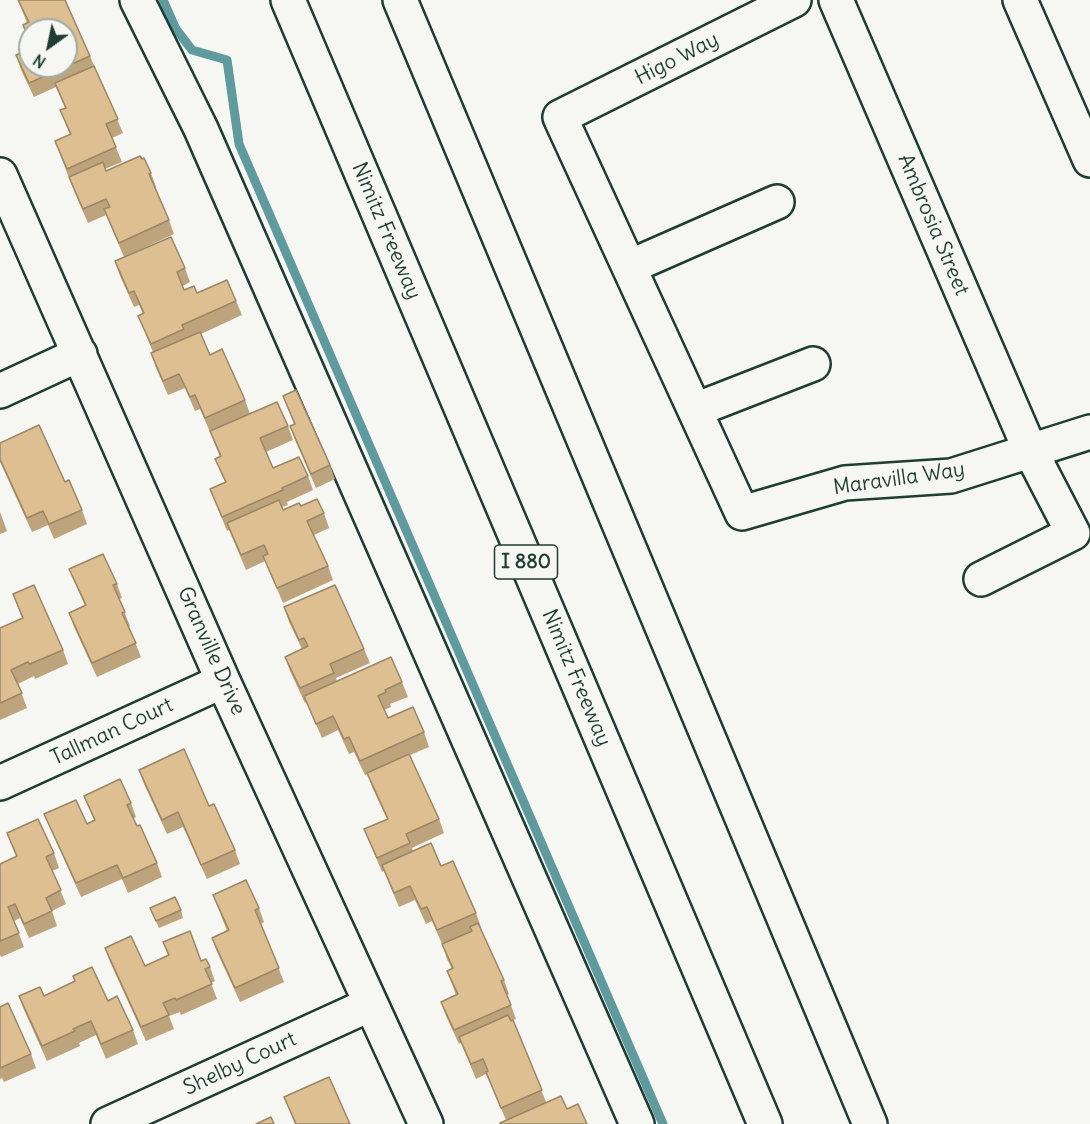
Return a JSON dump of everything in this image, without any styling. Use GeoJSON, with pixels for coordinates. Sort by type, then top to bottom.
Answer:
{"type":"FeatureCollection","features":[{"type":"Feature","properties":{"kind":"main road"},"geometry":{"type":"LineString","coordinates":[[137,0],[201,129],[637,1124]]}},
{"type":"Feature","properties":{"kind":"main road","name":"Nimitz Freeway"},"geometry":{"type":"LineString","coordinates":[[288,0],[765,1124]]}},
{"type":"Feature","properties":{"kind":"main road"},"geometry":{"type":"LineString","coordinates":[[400,0],[870,1124]]}},
{"type":"Feature","properties":{"kind":"main road","name":"Higo Way"},"geometry":{"type":"LineString","coordinates":[[629,267],[560,117],[794,0]]}},
{"type":"Feature","properties":{"kind":"main road","name":"Ambrosia Street"},"geometry":{"type":"LineString","coordinates":[[836,0],[1030,450],[1073,533],[981,579]]}},
{"type":"Feature","properties":{"kind":"main road"},"geometry":{"type":"LineString","coordinates":[[1020,0],[1090,160]]}},
{"type":"Feature","properties":{"kind":"main road","name":"Granville Drive"},"geometry":{"type":"LineString","coordinates":[[0,175],[223,681],[426,1124]]}},
{"type":"Feature","properties":{"kind":"main road"},"geometry":{"type":"LineString","coordinates":[[777,202],[629,267],[695,410],[813,364]]}},
{"type":"Feature","properties":{"kind":"main road"},"geometry":{"type":"LineString","coordinates":[[0,391],[80,354]]}},
{"type":"Feature","properties":{"kind":"main road","name":"Maravilla Way"},"geometry":{"type":"LineString","coordinates":[[695,410],[742,513],[845,483],[951,476],[1090,432]]}},
{"type":"Feature","properties":{"kind":"main road","name":"Tallman Court"},"geometry":{"type":"LineString","coordinates":[[0,783],[223,681]]}},
{"type":"Feature","properties":{"kind":"main road","name":"Shelby Court"},"geometry":{"type":"LineString","coordinates":[[108,1124],[371,1004]]}},
{"type":"Feature","properties":{"kind":"building"},"geometry":{"type":"Polygon","coordinates":[[[18,0],[65,0],[73,18],[27,18],[18,0]]]}},
{"type":"Feature","properties":{"kind":"building"},"geometry":{"type":"Polygon","coordinates":[[[78,29],[90,56],[78,61],[78,29]]]}},
{"type":"Feature","properties":{"kind":"building"},"geometry":{"type":"Polygon","coordinates":[[[94,66],[118,119],[106,124],[116,147],[67,169],[55,141],[71,134],[60,110],[66,108],[55,83],[66,78],[78,78],[78,73],[94,66]]]}},
{"type":"Feature","properties":{"kind":"building"},"geometry":{"type":"Polygon","coordinates":[[[27,78],[40,78],[29,83],[27,78]]]}},
{"type":"Feature","properties":{"kind":"building"},"geometry":{"type":"Polygon","coordinates":[[[140,156],[144,158],[151,173],[149,174],[169,220],[119,243],[104,209],[110,207],[106,199],[83,209],[69,177],[103,162],[106,171],[140,156]]]}},
{"type":"Feature","properties":{"kind":"building"},"geometry":{"type":"Polygon","coordinates":[[[171,237],[185,268],[177,272],[184,290],[194,286],[197,293],[227,280],[236,301],[182,325],[184,329],[151,344],[138,316],[144,313],[134,291],[129,293],[115,261],[171,237]]]}},
{"type":"Feature","properties":{"kind":"building"},"geometry":{"type":"Polygon","coordinates":[[[200,332],[210,355],[222,349],[245,400],[205,418],[195,395],[190,397],[179,374],[163,381],[151,353],[200,332]]]}},
{"type":"Feature","properties":{"kind":"building"},"geometry":{"type":"Polygon","coordinates":[[[296,390],[330,465],[311,474],[290,426],[295,424],[283,396],[296,390]]]}},
{"type":"Feature","properties":{"kind":"building"},"geometry":{"type":"Polygon","coordinates":[[[277,402],[288,426],[260,438],[273,468],[299,457],[308,476],[282,488],[283,490],[222,517],[210,489],[226,482],[215,459],[221,456],[210,431],[277,402]]]}},
{"type":"Feature","properties":{"kind":"building"},"geometry":{"type":"Polygon","coordinates":[[[39,425],[65,482],[69,480],[82,510],[49,524],[43,511],[27,518],[0,459],[0,443],[39,425]]]}},
{"type":"Feature","properties":{"kind":"building"},"geometry":{"type":"Polygon","coordinates":[[[317,499],[324,513],[307,521],[328,566],[277,588],[263,556],[268,554],[264,545],[241,555],[227,523],[279,500],[283,510],[317,499]]]}},
{"type":"Feature","properties":{"kind":"building"},"geometry":{"type":"Polygon","coordinates":[[[103,554],[117,584],[113,585],[125,612],[122,613],[136,643],[92,663],[69,613],[86,605],[69,569],[103,554]]]}},
{"type":"Feature","properties":{"kind":"building"},"geometry":{"type":"Polygon","coordinates":[[[34,585],[63,650],[11,670],[22,693],[0,703],[0,628],[23,618],[13,594],[34,585]]]}},
{"type":"Feature","properties":{"kind":"building"},"geometry":{"type":"Polygon","coordinates":[[[335,585],[364,649],[330,664],[334,673],[300,688],[285,657],[308,646],[304,638],[299,640],[284,607],[335,585]]]}},
{"type":"Feature","properties":{"kind":"building"},"geometry":{"type":"Polygon","coordinates":[[[391,657],[402,682],[378,696],[388,718],[413,707],[424,732],[360,761],[349,737],[344,739],[333,716],[316,724],[304,696],[391,657]]]}},
{"type":"Feature","properties":{"kind":"building"},"geometry":{"type":"Polygon","coordinates":[[[184,749],[209,806],[214,804],[235,850],[201,865],[178,812],[162,820],[139,770],[184,749]]]}},
{"type":"Feature","properties":{"kind":"building"},"geometry":{"type":"Polygon","coordinates":[[[409,754],[439,819],[406,834],[410,843],[377,858],[364,829],[388,819],[367,773],[409,754]]]}},
{"type":"Feature","properties":{"kind":"building"},"geometry":{"type":"Polygon","coordinates":[[[120,779],[131,803],[127,805],[137,826],[140,825],[157,863],[123,878],[117,865],[76,883],[44,814],[76,800],[87,824],[95,820],[84,796],[120,779]]]}},
{"type":"Feature","properties":{"kind":"building"},"geometry":{"type":"Polygon","coordinates":[[[38,819],[54,853],[46,857],[61,890],[46,898],[52,911],[24,924],[15,904],[8,907],[19,933],[0,941],[0,864],[17,856],[7,833],[38,819]]]}},
{"type":"Feature","properties":{"kind":"building"},"geometry":{"type":"Polygon","coordinates":[[[431,843],[441,866],[453,861],[476,913],[437,930],[427,907],[421,909],[410,886],[394,893],[382,865],[431,843]]]}},
{"type":"Feature","properties":{"kind":"building"},"geometry":{"type":"Polygon","coordinates":[[[246,880],[259,908],[255,910],[279,968],[235,988],[212,938],[229,930],[213,895],[246,880]]]}},
{"type":"Feature","properties":{"kind":"building"},"geometry":{"type":"Polygon","coordinates":[[[175,897],[181,910],[156,921],[150,908],[175,897]]]}},
{"type":"Feature","properties":{"kind":"building"},"geometry":{"type":"Polygon","coordinates":[[[478,923],[504,980],[501,981],[511,1005],[454,1030],[441,1002],[458,994],[447,971],[453,968],[442,944],[472,931],[470,927],[478,923]]]}},
{"type":"Feature","properties":{"kind":"building"},"geometry":{"type":"Polygon","coordinates":[[[190,931],[201,961],[206,959],[210,967],[205,969],[212,984],[176,1000],[175,998],[163,1003],[169,1015],[141,1027],[105,948],[131,936],[145,966],[169,955],[163,942],[190,931]]]}},
{"type":"Feature","properties":{"kind":"building"},"geometry":{"type":"Polygon","coordinates":[[[92,967],[108,1001],[117,996],[133,1030],[101,1044],[91,1021],[42,1046],[19,996],[40,987],[44,996],[75,981],[73,976],[92,967]]]}},
{"type":"Feature","properties":{"kind":"building"},"geometry":{"type":"Polygon","coordinates":[[[8,1003],[31,1054],[0,1068],[0,1007],[8,1003]]]}},
{"type":"Feature","properties":{"kind":"building"},"geometry":{"type":"Polygon","coordinates":[[[508,1015],[511,1021],[513,1020],[542,1090],[501,1108],[483,1059],[471,1064],[459,1037],[508,1015]]]}},
{"type":"Feature","properties":{"kind":"building"},"geometry":{"type":"Polygon","coordinates":[[[329,1077],[350,1124],[296,1124],[284,1097],[329,1077]]]}},
{"type":"Feature","properties":{"kind":"building"},"geometry":{"type":"Polygon","coordinates":[[[561,1096],[567,1109],[578,1104],[587,1124],[500,1123],[561,1096]]]}},
{"type":"Feature","properties":{"kind":"building"},"geometry":{"type":"Polygon","coordinates":[[[271,1117],[274,1124],[256,1124],[271,1117]]]}},
{"type":"Feature","properties":{"kind":"waterway"},"geometry":{"type":"LineString","coordinates":[[163,0],[176,29],[192,50],[227,60],[239,144],[663,1124]]}}]}
